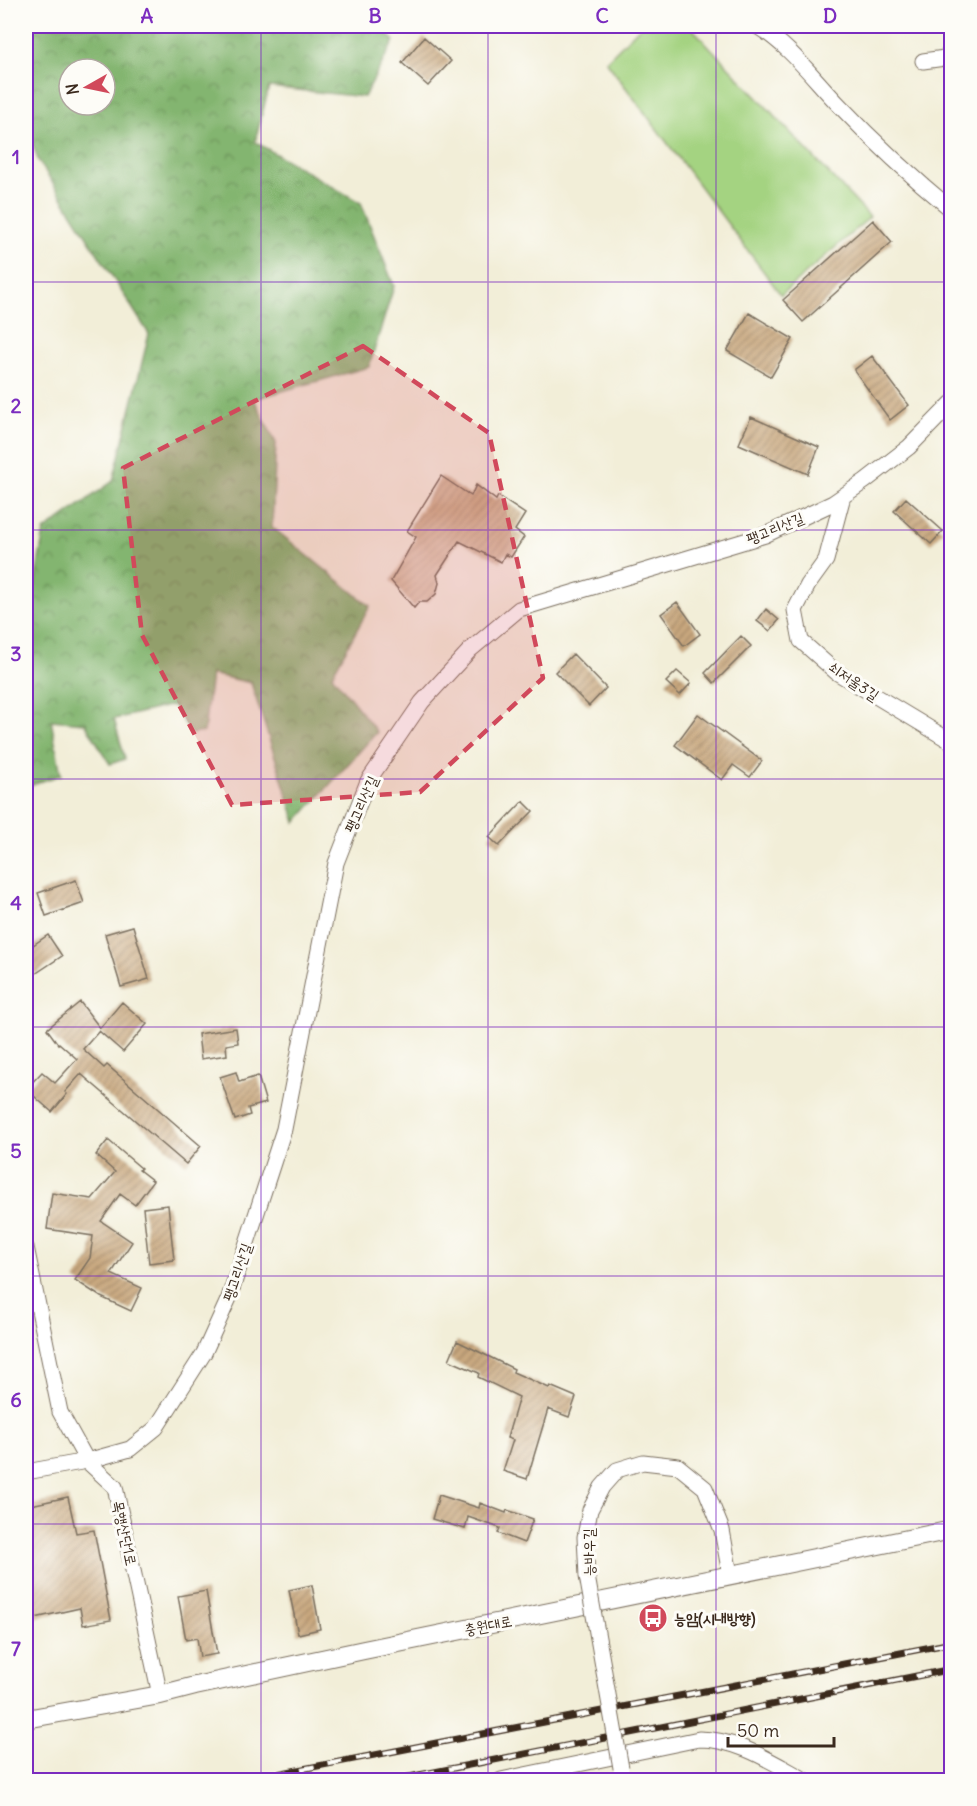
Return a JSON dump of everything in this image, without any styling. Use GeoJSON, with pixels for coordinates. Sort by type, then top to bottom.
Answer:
{"type":"FeatureCollection","features":[{"type":"Feature","properties":{"kind":"street"},"geometry":{"type":"LineString","coordinates":[[757,26],[778,39],[894,160],[951,210]]}},
{"type":"Feature","properties":{"kind":"street"},"geometry":{"type":"LineString","coordinates":[[923,61],[951,57]]}},
{"type":"Feature","properties":{"kind":"street","name":"팽고리산길"},"geometry":{"type":"LineString","coordinates":[[26,1472],[87,1461],[130,1449],[156,1428],[204,1353],[229,1298],[284,1128],[336,863],[368,782],[422,702],[470,650],[519,609],[765,535],[843,496],[909,447],[951,403]]}},
{"type":"Feature","properties":{"kind":"street","name":"쇠저울3길"},"geometry":{"type":"LineString","coordinates":[[843,496],[826,561],[808,585],[795,610],[801,641],[836,672],[951,742]]}},
{"type":"Feature","properties":{"kind":"street","name":"목행산단1로"},"geometry":{"type":"LineString","coordinates":[[26,1247],[60,1412],[87,1461],[115,1487],[160,1695]]}},
{"type":"Feature","properties":{"kind":"street","name":"능바우길"},"geometry":{"type":"LineString","coordinates":[[622,1774],[587,1576],[585,1537],[590,1510],[602,1487],[617,1470],[643,1462],[678,1466],[705,1488],[722,1530],[730,1574]]}},
{"type":"Feature","properties":{"kind":"street","name":"충원대로"},"geometry":{"type":"LineString","coordinates":[[26,1719],[160,1695],[623,1599],[730,1574],[951,1530]]}},
{"type":"Feature","properties":{"kind":"street"},"geometry":{"type":"LineString","coordinates":[[501,1780],[680,1742],[712,1739],[737,1745],[805,1780]]}},
{"type":"Feature","properties":{"kind":"highlighted area"},"geometry":{"type":"Polygon","coordinates":[[[363,346],[489,433],[543,678],[420,792],[232,805],[142,635],[123,468],[363,346]]]}},
{"type":"Feature","properties":{"kind":"green space"},"geometry":{"type":"Polygon","coordinates":[[[26,26],[378,26],[394,41],[364,97],[269,87],[255,142],[361,203],[394,286],[369,367],[254,399],[276,443],[272,527],[370,606],[332,675],[377,732],[296,822],[251,683],[211,674],[204,732],[191,734],[173,705],[114,719],[125,759],[110,764],[85,723],[51,720],[61,775],[27,786],[26,634],[44,531],[113,481],[149,334],[38,160],[26,125],[26,26]]]}},
{"type":"Feature","properties":{"kind":"green space"},"geometry":{"type":"Polygon","coordinates":[[[641,26],[690,26],[870,217],[781,295],[606,61],[641,26]]]}},
{"type":"Feature","properties":{"kind":"building"},"geometry":{"type":"Polygon","coordinates":[[[424,37],[451,61],[428,86],[402,63],[424,37]]]}},
{"type":"Feature","properties":{"kind":"building"},"geometry":{"type":"Polygon","coordinates":[[[873,220],[892,242],[803,322],[783,300],[873,220]]]}},
{"type":"Feature","properties":{"kind":"building"},"geometry":{"type":"Polygon","coordinates":[[[749,313],[793,339],[771,377],[727,351],[749,313]]]}},
{"type":"Feature","properties":{"kind":"building"},"geometry":{"type":"Polygon","coordinates":[[[872,356],[909,405],[890,420],[854,370],[872,356]]]}},
{"type":"Feature","properties":{"kind":"building"},"geometry":{"type":"Polygon","coordinates":[[[751,417],[819,447],[808,474],[739,444],[751,417]]]}},
{"type":"Feature","properties":{"kind":"building"},"geometry":{"type":"Polygon","coordinates":[[[441,476],[471,496],[476,485],[496,500],[498,496],[525,514],[515,530],[524,537],[511,557],[505,554],[501,562],[459,541],[437,575],[439,583],[436,594],[427,602],[419,602],[414,608],[391,581],[416,537],[407,531],[441,476]]]}},
{"type":"Feature","properties":{"kind":"building"},"geometry":{"type":"Polygon","coordinates":[[[906,498],[943,531],[931,544],[894,511],[906,498]]]}},
{"type":"Feature","properties":{"kind":"building"},"geometry":{"type":"Polygon","coordinates":[[[677,602],[700,634],[684,646],[661,614],[677,602]]]}},
{"type":"Feature","properties":{"kind":"building"},"geometry":{"type":"Polygon","coordinates":[[[766,609],[779,620],[770,631],[757,621],[766,609]]]}},
{"type":"Feature","properties":{"kind":"building"},"geometry":{"type":"Polygon","coordinates":[[[741,636],[751,646],[714,683],[705,673],[741,636]]]}},
{"type":"Feature","properties":{"kind":"building"},"geometry":{"type":"Polygon","coordinates":[[[573,654],[606,688],[589,706],[555,672],[573,654]]]}},
{"type":"Feature","properties":{"kind":"building"},"geometry":{"type":"Polygon","coordinates":[[[677,671],[691,683],[680,695],[666,682],[677,671]]]}},
{"type":"Feature","properties":{"kind":"building"},"geometry":{"type":"Polygon","coordinates":[[[698,714],[762,761],[750,777],[733,765],[722,780],[675,745],[698,714]]]}},
{"type":"Feature","properties":{"kind":"building"},"geometry":{"type":"Polygon","coordinates":[[[523,801],[533,811],[499,846],[489,837],[523,801]]]}},
{"type":"Feature","properties":{"kind":"building"},"geometry":{"type":"Polygon","coordinates":[[[76,880],[84,903],[46,916],[38,893],[76,880]]]}},
{"type":"Feature","properties":{"kind":"building"},"geometry":{"type":"Polygon","coordinates":[[[133,926],[149,979],[121,987],[105,934],[133,926]]]}},
{"type":"Feature","properties":{"kind":"building"},"geometry":{"type":"Polygon","coordinates":[[[48,935],[62,956],[35,974],[26,960],[26,950],[48,935]]]}},
{"type":"Feature","properties":{"kind":"building"},"geometry":{"type":"Polygon","coordinates":[[[80,1002],[100,1028],[122,1002],[147,1024],[123,1052],[99,1031],[83,1049],[104,1068],[107,1065],[201,1146],[186,1164],[81,1074],[52,1112],[26,1089],[42,1072],[55,1083],[77,1059],[58,1044],[47,1029],[80,1002]]]}},
{"type":"Feature","properties":{"kind":"building"},"geometry":{"type":"Polygon","coordinates":[[[236,1028],[238,1043],[226,1045],[227,1055],[201,1059],[198,1034],[236,1028]]]}},
{"type":"Feature","properties":{"kind":"building"},"geometry":{"type":"Polygon","coordinates":[[[236,1072],[239,1082],[258,1076],[266,1103],[248,1108],[250,1115],[235,1120],[220,1077],[236,1072]]]}},
{"type":"Feature","properties":{"kind":"building"},"geometry":{"type":"Polygon","coordinates":[[[108,1140],[153,1181],[135,1205],[120,1194],[101,1221],[132,1242],[111,1274],[142,1288],[131,1311],[101,1297],[75,1280],[90,1258],[93,1236],[47,1229],[52,1193],[92,1199],[115,1172],[96,1155],[108,1140]]]}},
{"type":"Feature","properties":{"kind":"building"},"geometry":{"type":"Polygon","coordinates":[[[168,1205],[174,1260],[149,1263],[143,1208],[168,1205]]]}},
{"type":"Feature","properties":{"kind":"building"},"geometry":{"type":"Polygon","coordinates":[[[457,1341],[514,1369],[513,1372],[576,1397],[569,1417],[548,1409],[527,1479],[503,1471],[513,1440],[507,1438],[519,1397],[478,1377],[479,1373],[449,1360],[457,1341]]]}},
{"type":"Feature","properties":{"kind":"building"},"geometry":{"type":"Polygon","coordinates":[[[439,1495],[479,1508],[480,1503],[506,1513],[507,1510],[533,1519],[524,1543],[498,1533],[500,1528],[468,1517],[465,1529],[432,1519],[439,1495]]]}},
{"type":"Feature","properties":{"kind":"building"},"geometry":{"type":"Polygon","coordinates":[[[68,1497],[76,1533],[94,1530],[111,1620],[83,1625],[80,1608],[26,1620],[26,1506],[68,1497]]]}},
{"type":"Feature","properties":{"kind":"building"},"geometry":{"type":"Polygon","coordinates":[[[312,1585],[320,1629],[298,1634],[289,1590],[312,1585]]]}},
{"type":"Feature","properties":{"kind":"building"},"geometry":{"type":"Polygon","coordinates":[[[206,1591],[217,1654],[200,1657],[197,1638],[186,1640],[178,1596],[206,1591]]]}},
{"type":"Feature","properties":{"kind":"railway"},"geometry":{"type":"LineString","coordinates":[[246,1780],[952,1643]]}},
{"type":"Feature","properties":{"kind":"railway"},"geometry":{"type":"LineString","coordinates":[[394,1780],[952,1669]]}},
{"type":"Feature","properties":{"kind":"place","name":"능암(시내방향)"},"geometry":{"type":"Point","coordinates":[653,1618]}}]}
